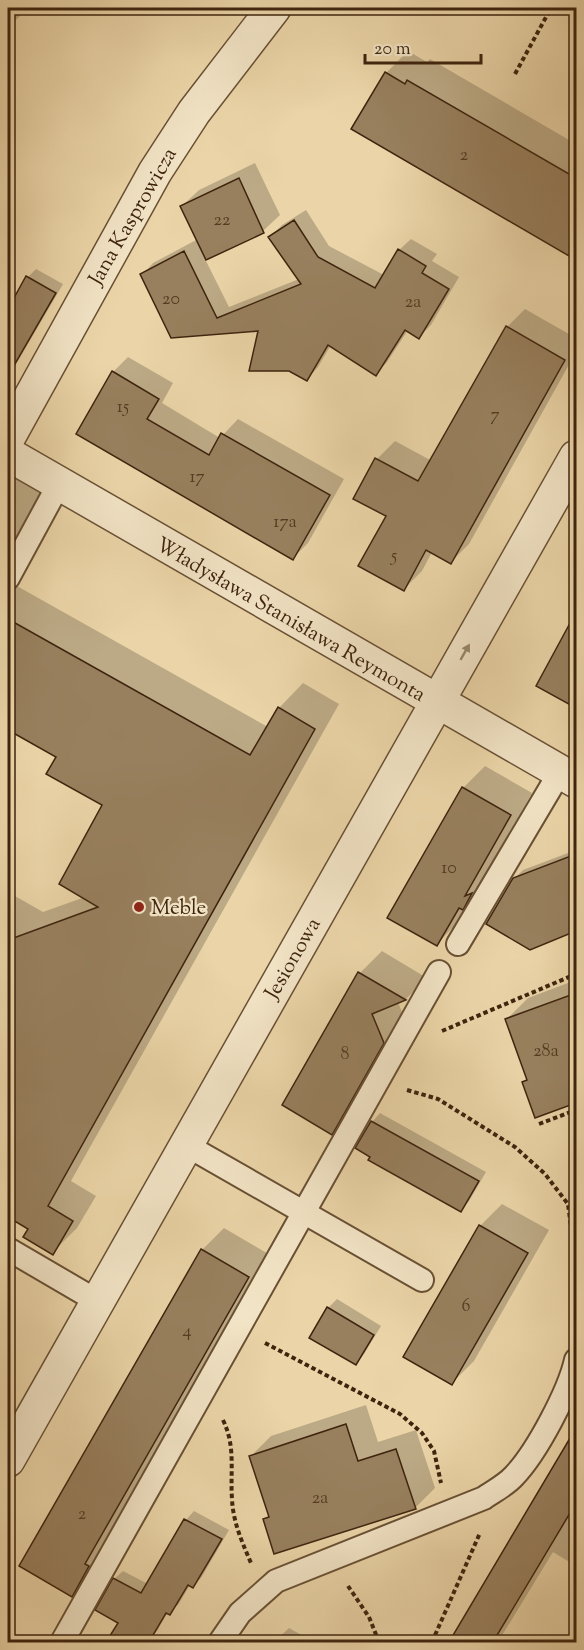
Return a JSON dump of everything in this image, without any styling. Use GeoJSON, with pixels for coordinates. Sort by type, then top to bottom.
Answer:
{"type":"FeatureCollection","features":[{"type":"Feature","properties":{"kind":"street","name":"Jana Kasprowicza"},"geometry":{"type":"LineString","coordinates":[[8,438],[155,172],[194,112],[274,8]]}},
{"type":"Feature","properties":{"kind":"street","name":"Władysława Stanisława Reymonta"},"geometry":{"type":"LineString","coordinates":[[8,454],[436,703],[568,777]]}},
{"type":"Feature","properties":{"kind":"street","name":"Jesionowa"},"geometry":{"type":"LineString","coordinates":[[8,1460],[576,457]]}},
{"type":"Feature","properties":{"kind":"lane"},"geometry":{"type":"LineString","coordinates":[[8,578],[59,484]]}},
{"type":"Feature","properties":{"kind":"lane"},"geometry":{"type":"LineString","coordinates":[[458,944],[568,777]]}},
{"type":"Feature","properties":{"kind":"lane"},"geometry":{"type":"LineString","coordinates":[[62,1642],[439,972]]}},
{"type":"Feature","properties":{"kind":"lane"},"geometry":{"type":"LineString","coordinates":[[186,1145],[422,1280]]}},
{"type":"Feature","properties":{"kind":"lane"},"geometry":{"type":"LineString","coordinates":[[8,1249],[98,1301]]}},
{"type":"Feature","properties":{"kind":"lane"},"geometry":{"type":"LineString","coordinates":[[220,1642],[240,1613],[276,1581],[484,1498],[500,1488],[515,1475],[532,1450],[572,1377],[576,1359]]}},
{"type":"Feature","properties":{"kind":"path"},"geometry":{"type":"LineString","coordinates":[[515,74],[551,8]]}},
{"type":"Feature","properties":{"kind":"path"},"geometry":{"type":"LineString","coordinates":[[395,1050],[576,974]]}},
{"type":"Feature","properties":{"kind":"path"},"geometry":{"type":"LineString","coordinates":[[374,1088],[405,1090],[438,1100],[515,1146],[545,1174],[568,1204],[576,1264]]}},
{"type":"Feature","properties":{"kind":"path"},"geometry":{"type":"LineString","coordinates":[[539,1124],[576,1110]]}},
{"type":"Feature","properties":{"kind":"path"},"geometry":{"type":"LineString","coordinates":[[238,1329],[400,1414],[422,1433],[434,1450],[447,1512]]}},
{"type":"Feature","properties":{"kind":"path"},"geometry":{"type":"LineString","coordinates":[[204,1390],[231,1435],[232,1499],[236,1527],[263,1591]]}},
{"type":"Feature","properties":{"kind":"path"},"geometry":{"type":"LineString","coordinates":[[432,1642],[500,1488]]}},
{"type":"Feature","properties":{"kind":"path"},"geometry":{"type":"LineString","coordinates":[[330,1559],[369,1617],[379,1642]]}},
{"type":"Feature","properties":{"kind":"building"},"geometry":{"type":"Polygon","coordinates":[[[385,72],[405,84],[407,80],[576,178],[576,260],[351,129],[385,72]]]}},
{"type":"Feature","properties":{"kind":"building"},"geometry":{"type":"Polygon","coordinates":[[[239,178],[264,233],[206,260],[180,206],[239,178]]]}},
{"type":"Feature","properties":{"kind":"building"},"geometry":{"type":"Polygon","coordinates":[[[294,220],[318,257],[375,288],[398,249],[426,266],[422,273],[449,289],[419,339],[405,330],[376,376],[328,345],[307,381],[289,371],[249,371],[258,331],[171,338],[140,274],[184,251],[217,318],[301,284],[268,237],[294,220]]]}},
{"type":"Feature","properties":{"kind":"building"},"geometry":{"type":"Polygon","coordinates":[[[26,276],[56,293],[8,376],[8,309],[26,276]]]}},
{"type":"Feature","properties":{"kind":"building"},"geometry":{"type":"Polygon","coordinates":[[[506,326],[565,360],[451,564],[426,550],[404,591],[358,566],[386,516],[353,499],[375,458],[418,481],[506,326]]]}},
{"type":"Feature","properties":{"kind":"building"},"geometry":{"type":"Polygon","coordinates":[[[112,371],[159,399],[147,419],[209,455],[221,433],[330,495],[293,560],[76,434],[112,371]]]}},
{"type":"Feature","properties":{"kind":"building"},"geometry":{"type":"Polygon","coordinates":[[[576,612],[576,708],[536,686],[576,612]]]}},
{"type":"Feature","properties":{"kind":"building","name":"Meble"},"geometry":{"type":"Polygon","coordinates":[[[8,619],[250,755],[278,707],[315,729],[48,1206],[73,1221],[53,1255],[23,1237],[28,1229],[8,1217],[8,940],[98,907],[59,884],[102,805],[46,774],[56,757],[8,730],[8,619]]]}},
{"type":"Feature","properties":{"kind":"building"},"geometry":{"type":"Polygon","coordinates":[[[462,787],[511,815],[465,896],[472,893],[463,910],[459,908],[437,946],[387,918],[462,787]]]}},
{"type":"Feature","properties":{"kind":"building"},"geometry":{"type":"Polygon","coordinates":[[[576,854],[576,931],[530,950],[486,924],[513,878],[576,854]]]}},
{"type":"Feature","properties":{"kind":"building"},"geometry":{"type":"Polygon","coordinates":[[[358,972],[406,1000],[372,1014],[384,1043],[332,1135],[282,1105],[358,972]]]}},
{"type":"Feature","properties":{"kind":"building"},"geometry":{"type":"Polygon","coordinates":[[[576,993],[576,1103],[535,1118],[522,1082],[527,1080],[505,1019],[576,993]]]}},
{"type":"Feature","properties":{"kind":"building"},"geometry":{"type":"Polygon","coordinates":[[[371,1121],[479,1181],[461,1212],[368,1160],[370,1157],[355,1148],[371,1121]]]}},
{"type":"Feature","properties":{"kind":"building"},"geometry":{"type":"Polygon","coordinates":[[[479,1225],[528,1253],[452,1385],[403,1357],[479,1225]]]}},
{"type":"Feature","properties":{"kind":"building"},"geometry":{"type":"Polygon","coordinates":[[[201,1249],[249,1277],[85,1564],[89,1566],[72,1597],[19,1566],[201,1249]]]}},
{"type":"Feature","properties":{"kind":"building"},"geometry":{"type":"Polygon","coordinates":[[[327,1307],[374,1335],[356,1365],[309,1338],[327,1307]]]}},
{"type":"Feature","properties":{"kind":"building"},"geometry":{"type":"Polygon","coordinates":[[[346,1424],[358,1461],[396,1449],[416,1509],[274,1554],[263,1519],[269,1517],[249,1456],[346,1424]]]}},
{"type":"Feature","properties":{"kind":"building"},"geometry":{"type":"Polygon","coordinates":[[[576,1428],[576,1503],[493,1642],[449,1642],[576,1428]]]}},
{"type":"Feature","properties":{"kind":"building"},"geometry":{"type":"Polygon","coordinates":[[[184,1519],[222,1539],[193,1588],[188,1585],[170,1615],[166,1613],[149,1642],[106,1642],[118,1623],[95,1610],[113,1578],[141,1593],[184,1519]]]}},
{"type":"Feature","properties":{"kind":"place","name":"Meble"},"geometry":{"type":"Point","coordinates":[139,907]}}]}
